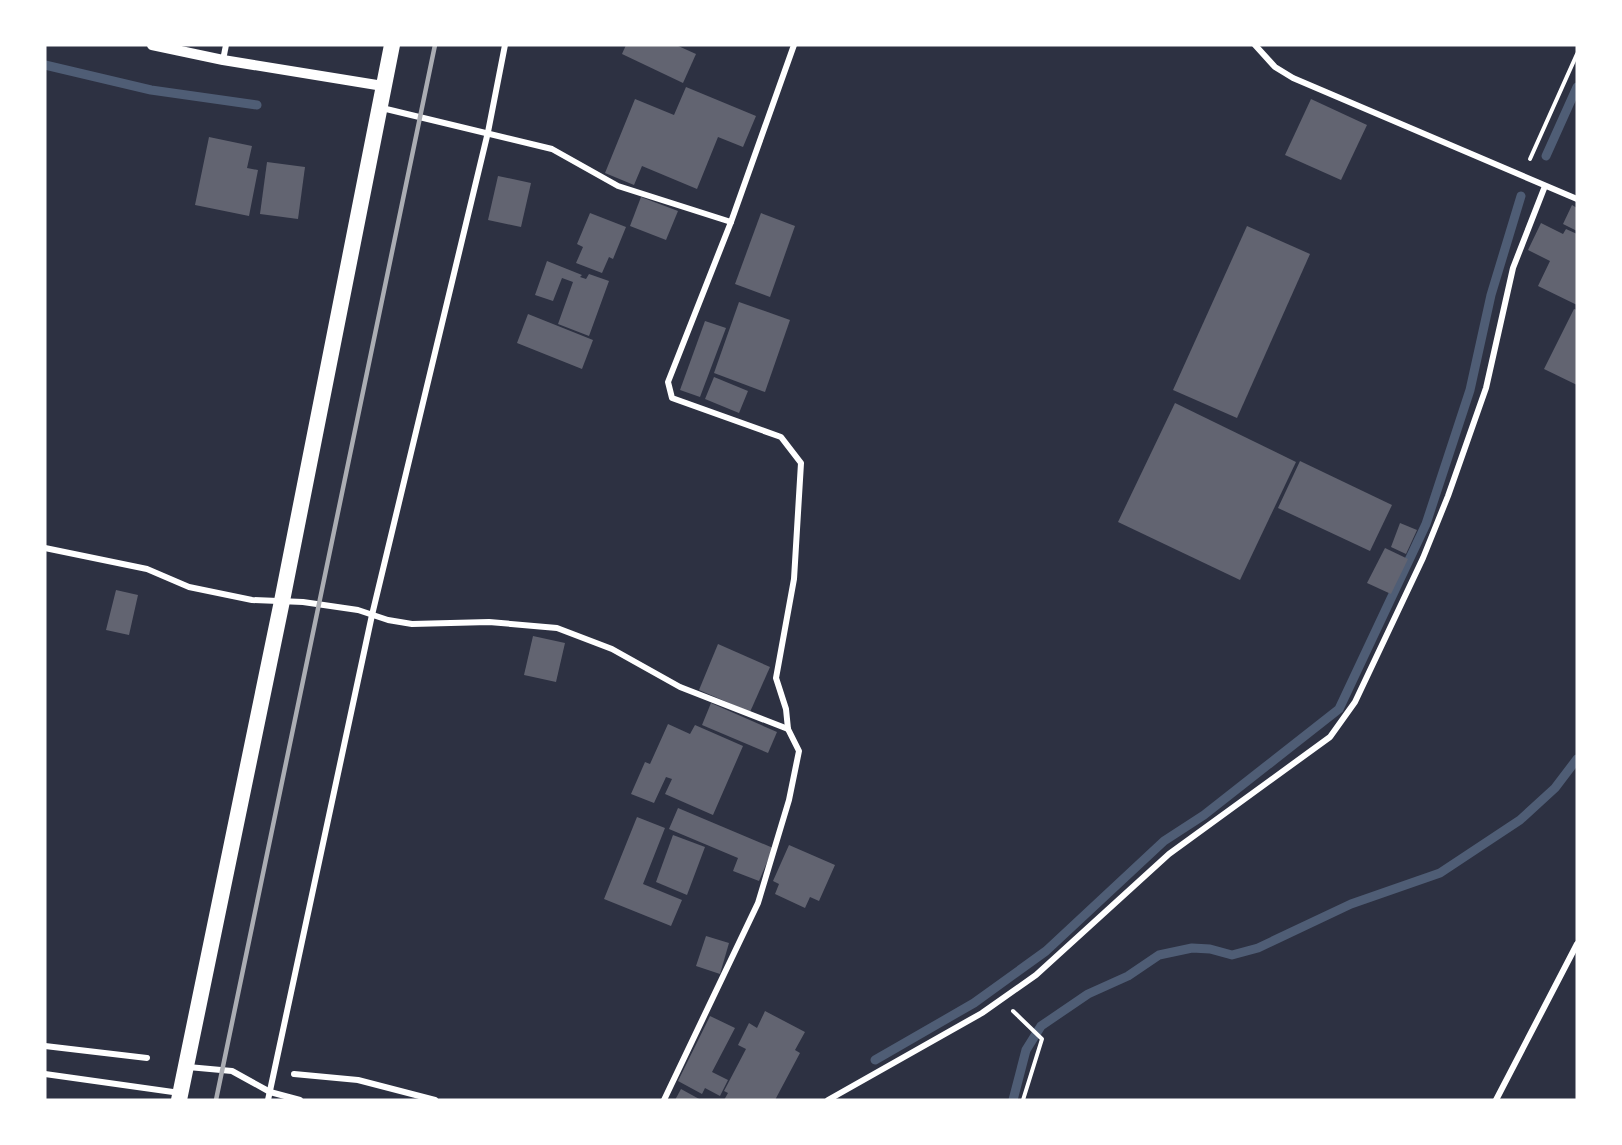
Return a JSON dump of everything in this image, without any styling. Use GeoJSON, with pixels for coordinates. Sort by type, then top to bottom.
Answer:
{"type":"FeatureCollection","features":[{"type":"Feature","properties":{"kind":"highway"},"geometry":{"type":"LineString","coordinates":[[180,1096],[282,601],[392,45]]}},
{"type":"Feature","properties":{"kind":"street"},"geometry":{"type":"LineString","coordinates":[[152,45],[224,60],[383,86]]}},
{"type":"Feature","properties":{"kind":"street"},"geometry":{"type":"LineString","coordinates":[[224,60],[226,45]]}},
{"type":"Feature","properties":{"kind":"street"},"geometry":{"type":"LineString","coordinates":[[268,1100],[372,615],[488,132],[505,45]]}},
{"type":"Feature","properties":{"kind":"street"},"geometry":{"type":"LineString","coordinates":[[664,1100],[758,903],[789,800],[799,751],[788,729],[786,709],[776,678],[794,579],[801,463],[781,437],[679,401],[672,398],[669,391],[671,370],[731,222],[794,45]]}},
{"type":"Feature","properties":{"kind":"street"},"geometry":{"type":"LineString","coordinates":[[1255,45],[1275,67],[1293,78],[1577,199]]}},
{"type":"Feature","properties":{"kind":"street"},"geometry":{"type":"LineString","coordinates":[[378,107],[552,149],[618,186],[731,222]]}},
{"type":"Feature","properties":{"kind":"street"},"geometry":{"type":"LineString","coordinates":[[828,1100],[982,1013],[1036,975],[1080,938],[1169,854],[1330,737],[1355,702],[1424,558],[1474,426],[1496,349],[1504,300],[1513,268],[1545,186]]}},
{"type":"Feature","properties":{"kind":"street"},"geometry":{"type":"LineString","coordinates":[[45,548],[147,568],[189,586],[252,600],[282,601],[358,610],[412,624],[489,622],[557,628],[612,649],[680,687],[788,729]]}},
{"type":"Feature","properties":{"kind":"street"},"geometry":{"type":"LineString","coordinates":[[1496,1100],[1577,944]]}},
{"type":"Feature","properties":{"kind":"street"},"geometry":{"type":"LineString","coordinates":[[45,1046],[147,1058]]}},
{"type":"Feature","properties":{"kind":"street"},"geometry":{"type":"LineString","coordinates":[[185,1067],[232,1071],[270,1092],[300,1100]]}},
{"type":"Feature","properties":{"kind":"street"},"geometry":{"type":"LineString","coordinates":[[45,1074],[180,1096]]}},
{"type":"Feature","properties":{"kind":"street"},"geometry":{"type":"LineString","coordinates":[[294,1074],[358,1080],[435,1100]]}},
{"type":"Feature","properties":{"kind":"path"},"geometry":{"type":"LineString","coordinates":[[1522,176],[1577,54]]}},
{"type":"Feature","properties":{"kind":"path"},"geometry":{"type":"LineString","coordinates":[[1001,1000],[1042,1039],[1023,1100]]}},
{"type":"Feature","properties":{"kind":"building"},"geometry":{"type":"Polygon","coordinates":[[[626,45],[676,45],[696,54],[683,83],[622,54],[626,45]]]}},
{"type":"Feature","properties":{"kind":"building"},"geometry":{"type":"Polygon","coordinates":[[[686,87],[756,116],[743,147],[718,137],[697,189],[642,166],[634,185],[605,173],[635,99],[674,115],[686,87]]]}},
{"type":"Feature","properties":{"kind":"building"},"geometry":{"type":"Polygon","coordinates":[[[1311,99],[1367,125],[1341,180],[1285,155],[1311,99]]]}},
{"type":"Feature","properties":{"kind":"building"},"geometry":{"type":"Polygon","coordinates":[[[209,137],[252,146],[247,168],[258,170],[249,216],[195,205],[209,137]]]}},
{"type":"Feature","properties":{"kind":"building"},"geometry":{"type":"Polygon","coordinates":[[[267,162],[305,167],[298,219],[260,214],[267,162]]]}},
{"type":"Feature","properties":{"kind":"building"},"geometry":{"type":"Polygon","coordinates":[[[498,176],[531,183],[521,227],[488,220],[498,176]]]}},
{"type":"Feature","properties":{"kind":"building"},"geometry":{"type":"Polygon","coordinates":[[[641,197],[678,211],[666,240],[630,226],[641,197]]]}},
{"type":"Feature","properties":{"kind":"building"},"geometry":{"type":"Polygon","coordinates":[[[1572,205],[1577,208],[1577,231],[1563,224],[1572,205]]]}},
{"type":"Feature","properties":{"kind":"building"},"geometry":{"type":"Polygon","coordinates":[[[590,213],[626,227],[613,259],[609,257],[602,273],[576,263],[583,247],[577,244],[590,213]]]}},
{"type":"Feature","properties":{"kind":"building"},"geometry":{"type":"Polygon","coordinates":[[[761,213],[795,226],[770,297],[735,284],[761,213]]]}},
{"type":"Feature","properties":{"kind":"building"},"geometry":{"type":"Polygon","coordinates":[[[1541,223],[1563,234],[1566,229],[1577,234],[1577,305],[1538,286],[1550,261],[1528,250],[1541,223]]]}},
{"type":"Feature","properties":{"kind":"building"},"geometry":{"type":"Polygon","coordinates":[[[1247,226],[1310,254],[1237,418],[1173,390],[1247,226]]]}},
{"type":"Feature","properties":{"kind":"building"},"geometry":{"type":"Polygon","coordinates":[[[547,261],[582,275],[580,277],[586,279],[589,274],[609,281],[589,336],[558,324],[573,282],[562,278],[553,301],[535,295],[547,261]]]}},
{"type":"Feature","properties":{"kind":"building"},"geometry":{"type":"Polygon","coordinates":[[[739,302],[790,320],[765,392],[714,373],[739,302]]]}},
{"type":"Feature","properties":{"kind":"building"},"geometry":{"type":"Polygon","coordinates":[[[1574,309],[1577,310],[1577,385],[1544,369],[1574,309]]]}},
{"type":"Feature","properties":{"kind":"building"},"geometry":{"type":"Polygon","coordinates":[[[528,314],[593,340],[582,369],[517,343],[528,314]]]}},
{"type":"Feature","properties":{"kind":"building"},"geometry":{"type":"Polygon","coordinates":[[[705,321],[726,328],[700,397],[680,390],[705,321]]]}},
{"type":"Feature","properties":{"kind":"building"},"geometry":{"type":"Polygon","coordinates":[[[714,377],[748,391],[739,413],[705,399],[714,377]]]}},
{"type":"Feature","properties":{"kind":"building"},"geometry":{"type":"Polygon","coordinates":[[[1175,403],[1296,462],[1240,580],[1118,522],[1175,403]]]}},
{"type":"Feature","properties":{"kind":"building"},"geometry":{"type":"Polygon","coordinates":[[[1300,461],[1392,505],[1370,551],[1278,508],[1300,461]]]}},
{"type":"Feature","properties":{"kind":"building"},"geometry":{"type":"Polygon","coordinates":[[[1400,523],[1417,530],[1406,554],[1391,547],[1400,523]]]}},
{"type":"Feature","properties":{"kind":"building"},"geometry":{"type":"Polygon","coordinates":[[[1385,548],[1408,559],[1391,594],[1367,583],[1385,548]]]}},
{"type":"Feature","properties":{"kind":"building"},"geometry":{"type":"Polygon","coordinates":[[[116,590],[138,595],[129,635],[106,630],[116,590]]]}},
{"type":"Feature","properties":{"kind":"building"},"geometry":{"type":"Polygon","coordinates":[[[533,636],[565,643],[556,682],[524,675],[533,636]]]}},
{"type":"Feature","properties":{"kind":"building"},"geometry":{"type":"Polygon","coordinates":[[[718,644],[770,667],[750,712],[699,690],[718,644]]]}},
{"type":"Feature","properties":{"kind":"building"},"geometry":{"type":"Polygon","coordinates":[[[711,703],[777,732],[768,753],[702,725],[711,703]]]}},
{"type":"Feature","properties":{"kind":"building"},"geometry":{"type":"Polygon","coordinates":[[[668,724],[690,734],[695,725],[743,746],[713,815],[665,794],[672,779],[666,777],[654,803],[631,794],[645,762],[650,764],[668,724]]]}},
{"type":"Feature","properties":{"kind":"building"},"geometry":{"type":"Polygon","coordinates":[[[678,808],[773,848],[759,881],[733,871],[738,858],[669,829],[678,808]]]}},
{"type":"Feature","properties":{"kind":"building"},"geometry":{"type":"Polygon","coordinates":[[[637,817],[665,828],[643,884],[682,900],[671,926],[604,899],[637,817]]]}},
{"type":"Feature","properties":{"kind":"building"},"geometry":{"type":"Polygon","coordinates":[[[673,835],[705,847],[687,895],[656,882],[673,835]]]}},
{"type":"Feature","properties":{"kind":"building"},"geometry":{"type":"Polygon","coordinates":[[[789,845],[835,865],[819,901],[810,897],[805,908],[775,894],[779,884],[773,881],[789,845]]]}},
{"type":"Feature","properties":{"kind":"building"},"geometry":{"type":"Polygon","coordinates":[[[706,936],[729,943],[720,974],[696,966],[706,936]]]}},
{"type":"Feature","properties":{"kind":"building"},"geometry":{"type":"Polygon","coordinates":[[[765,1011],[805,1032],[795,1050],[800,1053],[775,1100],[724,1100],[728,1093],[724,1091],[746,1049],[738,1045],[749,1023],[757,1028],[765,1011]]]}},
{"type":"Feature","properties":{"kind":"building"},"geometry":{"type":"Polygon","coordinates":[[[710,1016],[735,1028],[712,1072],[728,1080],[720,1096],[705,1088],[702,1094],[678,1081],[710,1016]]]}},
{"type":"Feature","properties":{"kind":"building"},"geometry":{"type":"Polygon","coordinates":[[[681,1089],[701,1100],[675,1100],[681,1089]]]}},
{"type":"Feature","properties":{"kind":"waterway"},"geometry":{"type":"LineString","coordinates":[[45,65],[151,90],[257,105]]}},
{"type":"Feature","properties":{"kind":"waterway"},"geometry":{"type":"LineString","coordinates":[[1546,156],[1577,87]]}},
{"type":"Feature","properties":{"kind":"waterway"},"geometry":{"type":"LineString","coordinates":[[875,1060],[974,1003],[1046,951],[1164,841],[1204,815],[1339,709],[1426,524],[1470,390],[1491,295],[1521,196]]}},
{"type":"Feature","properties":{"kind":"waterway"},"geometry":{"type":"LineString","coordinates":[[1013,1100],[1026,1050],[1041,1026],[1088,994],[1128,976],[1159,955],[1192,948],[1210,949],[1232,955],[1258,948],[1351,904],[1440,873],[1520,820],[1555,788],[1577,759]]}},
{"type":"Feature","properties":{"kind":"railway"},"geometry":{"type":"LineString","coordinates":[[216,1100],[435,45]]}}]}
